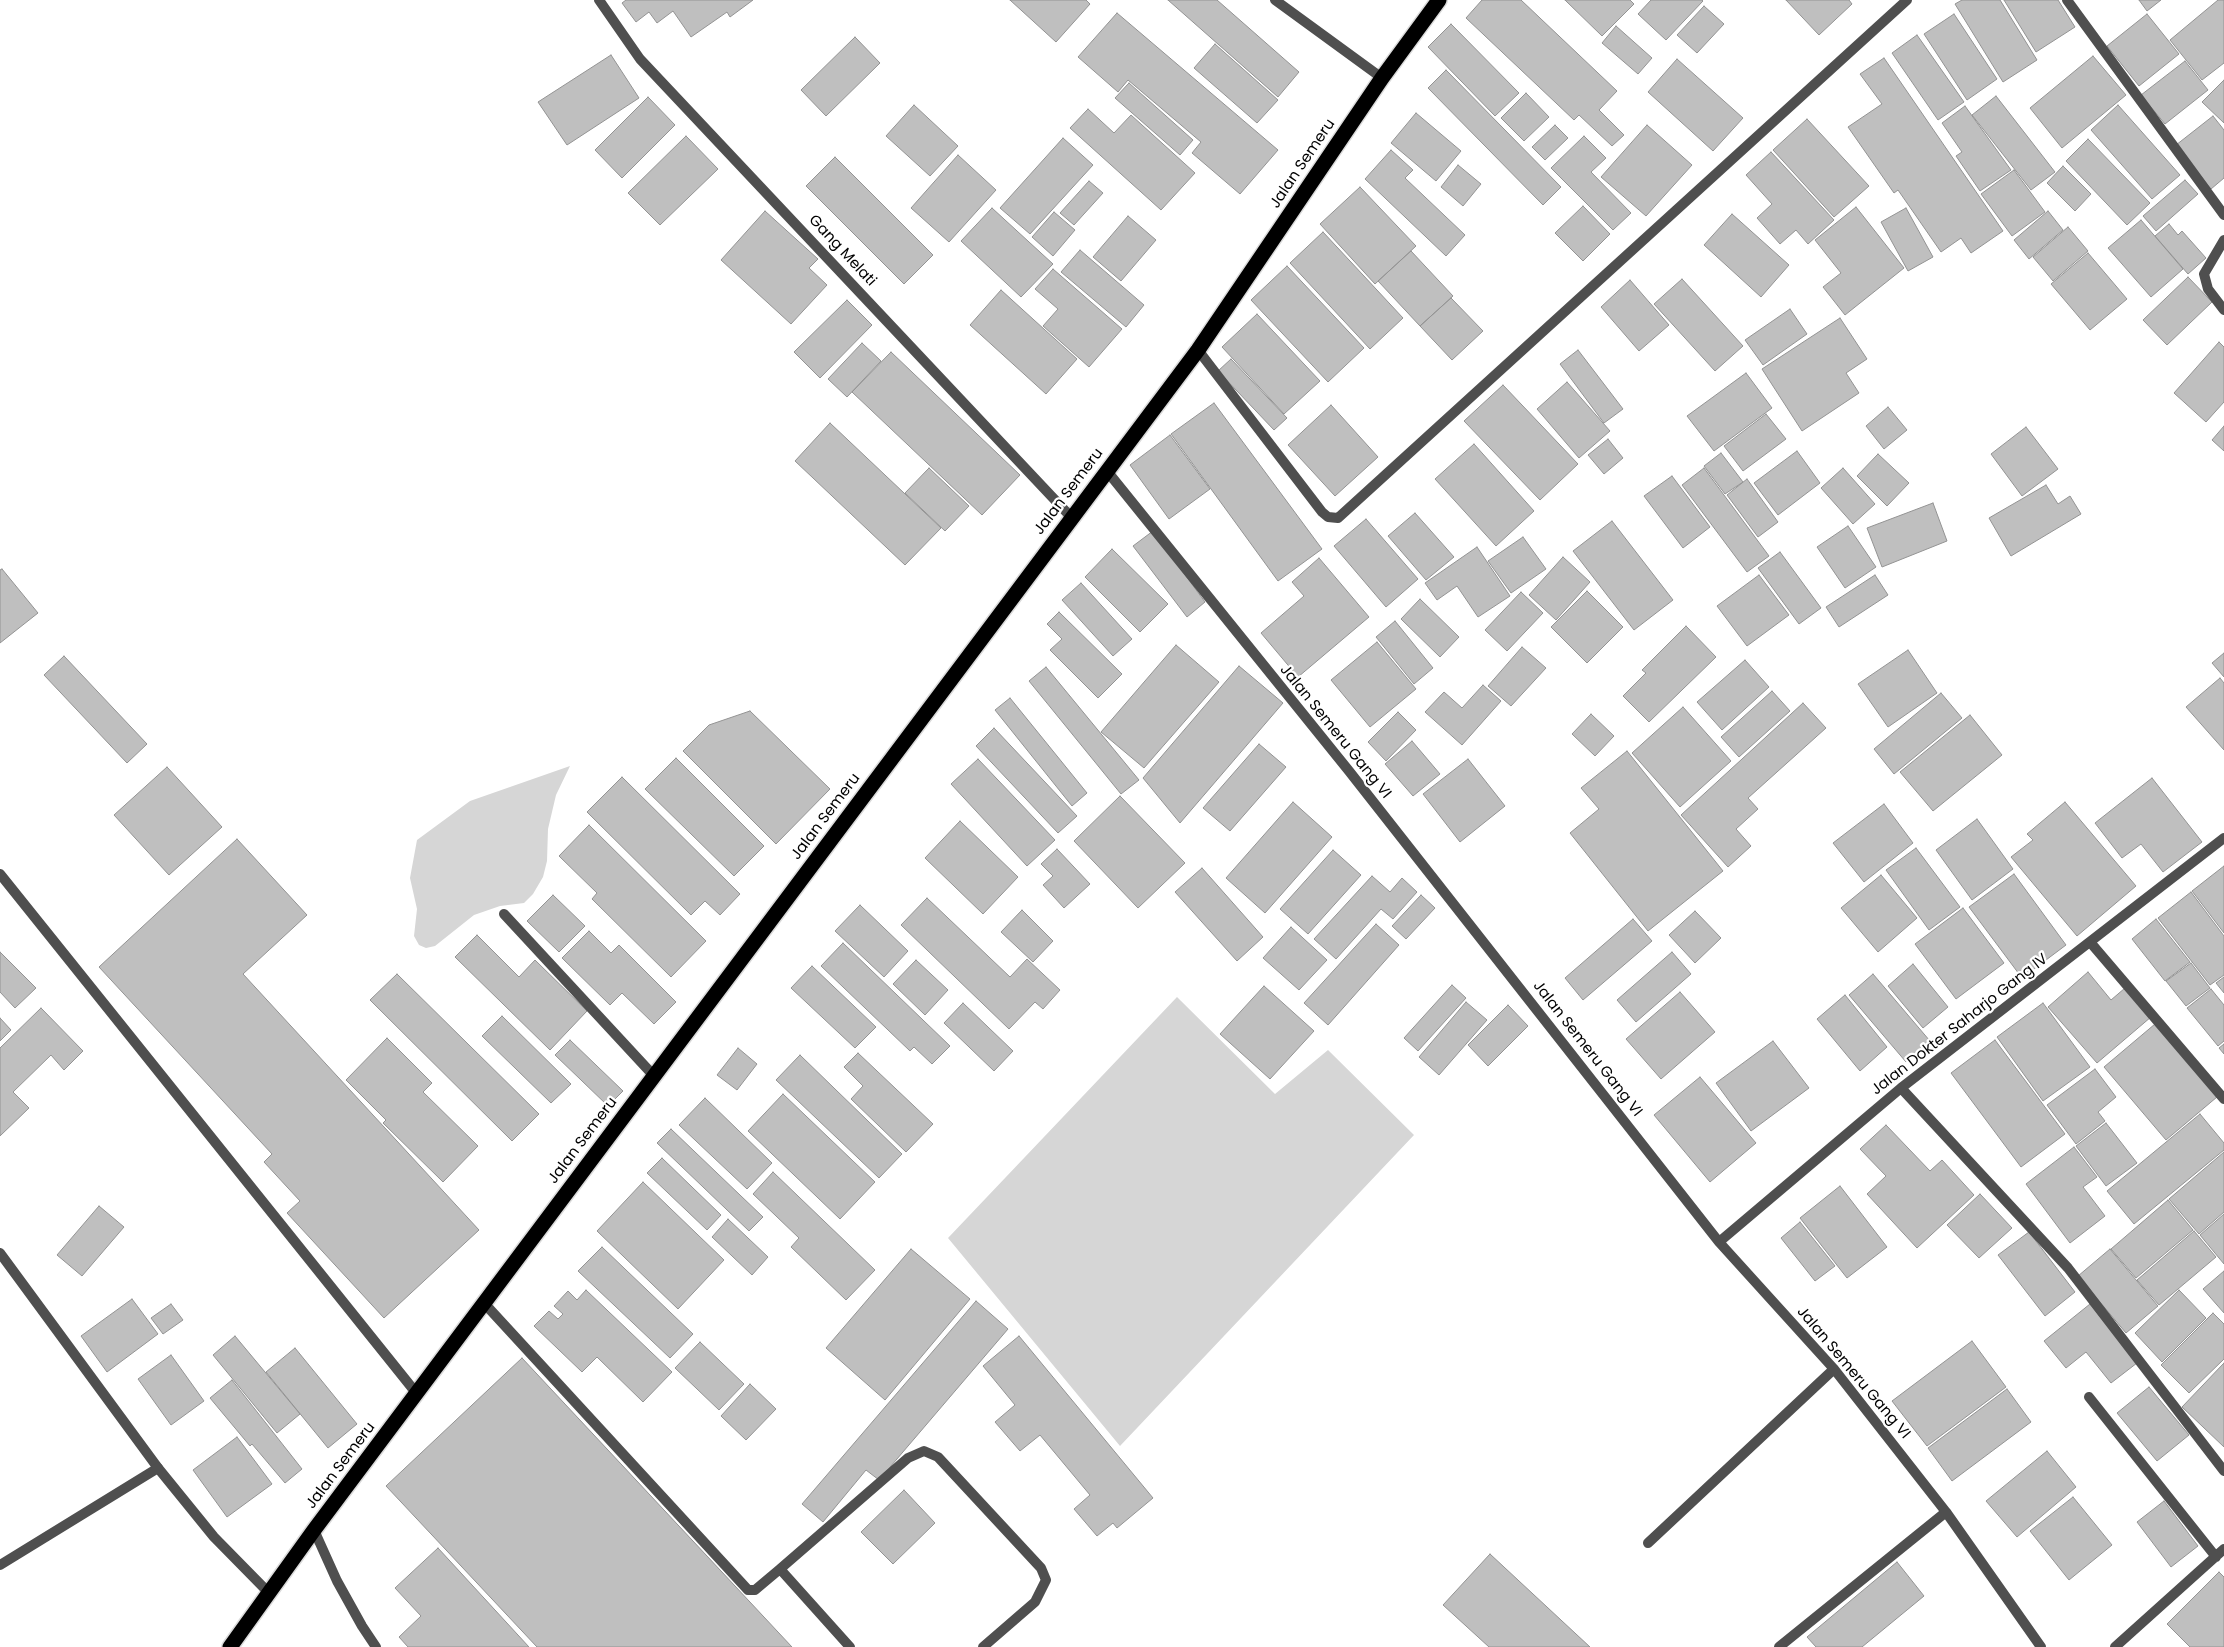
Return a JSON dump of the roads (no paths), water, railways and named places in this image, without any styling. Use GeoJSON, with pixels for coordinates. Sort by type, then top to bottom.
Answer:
{"type":"FeatureCollection","features":[{"type":"Feature","properties":{"kind":"highway","name":"Jalan Semeru"},"geometry":{"type":"LineString","coordinates":[[230,1647],[314,1530],[1071,517],[1198,350],[1382,78],[1439,0]]}},
{"type":"Feature","properties":{"kind":"street","name":"Gang Melati"},"geometry":{"type":"LineString","coordinates":[[599,0],[640,59],[1071,517]]}},
{"type":"Feature","properties":{"kind":"street"},"geometry":{"type":"LineString","coordinates":[[1276,0],[1382,78]]}},
{"type":"Feature","properties":{"kind":"street"},"geometry":{"type":"LineString","coordinates":[[1198,350],[1322,512],[1328,517],[1338,518],[1907,0]]}},
{"type":"Feature","properties":{"kind":"street"},"geometry":{"type":"LineString","coordinates":[[2067,0],[2224,215]]}},
{"type":"Feature","properties":{"kind":"street"},"geometry":{"type":"LineString","coordinates":[[2224,240],[2204,274],[2208,289],[2224,310]]}},
{"type":"Feature","properties":{"kind":"street","name":"Jalan Semeru Gang VI"},"geometry":{"type":"LineString","coordinates":[[1107,471],[1348,771],[1719,1242],[1834,1369],[1946,1512],[2041,1647]]}},
{"type":"Feature","properties":{"kind":"street","name":"Jalan Dokter Saharjo Gang IV"},"geometry":{"type":"LineString","coordinates":[[1719,1242],[1901,1088],[2224,838]]}},
{"type":"Feature","properties":{"kind":"street"},"geometry":{"type":"LineString","coordinates":[[0,874],[417,1394]]}},
{"type":"Feature","properties":{"kind":"street"},"geometry":{"type":"LineString","coordinates":[[504,914],[654,1076]]}},
{"type":"Feature","properties":{"kind":"street"},"geometry":{"type":"LineString","coordinates":[[2090,942],[2224,1099]]}},
{"type":"Feature","properties":{"kind":"street"},"geometry":{"type":"LineString","coordinates":[[1901,1088],[2068,1268],[2224,1471]]}},
{"type":"Feature","properties":{"kind":"street"},"geometry":{"type":"LineString","coordinates":[[0,1253],[158,1468],[214,1537],[269,1593]]}},
{"type":"Feature","properties":{"kind":"street"},"geometry":{"type":"LineString","coordinates":[[484,1303],[748,1590],[755,1590],[908,1458],[924,1451],[938,1457],[1041,1568],[1046,1580],[1035,1602],[983,1647]]}},
{"type":"Feature","properties":{"kind":"street"},"geometry":{"type":"LineString","coordinates":[[1648,1543],[1834,1369]]}},
{"type":"Feature","properties":{"kind":"street"},"geometry":{"type":"LineString","coordinates":[[2089,1397],[2216,1556]]}},
{"type":"Feature","properties":{"kind":"street"},"geometry":{"type":"LineString","coordinates":[[0,1565],[158,1468]]}},
{"type":"Feature","properties":{"kind":"street"},"geometry":{"type":"LineString","coordinates":[[1779,1647],[1946,1512]]}},
{"type":"Feature","properties":{"kind":"street"},"geometry":{"type":"LineString","coordinates":[[314,1530],[337,1581],[376,1647]]}},
{"type":"Feature","properties":{"kind":"street"},"geometry":{"type":"LineString","coordinates":[[2115,1647],[2224,1549]]}},
{"type":"Feature","properties":{"kind":"street"},"geometry":{"type":"LineString","coordinates":[[780,1569],[850,1647]]}}]}
